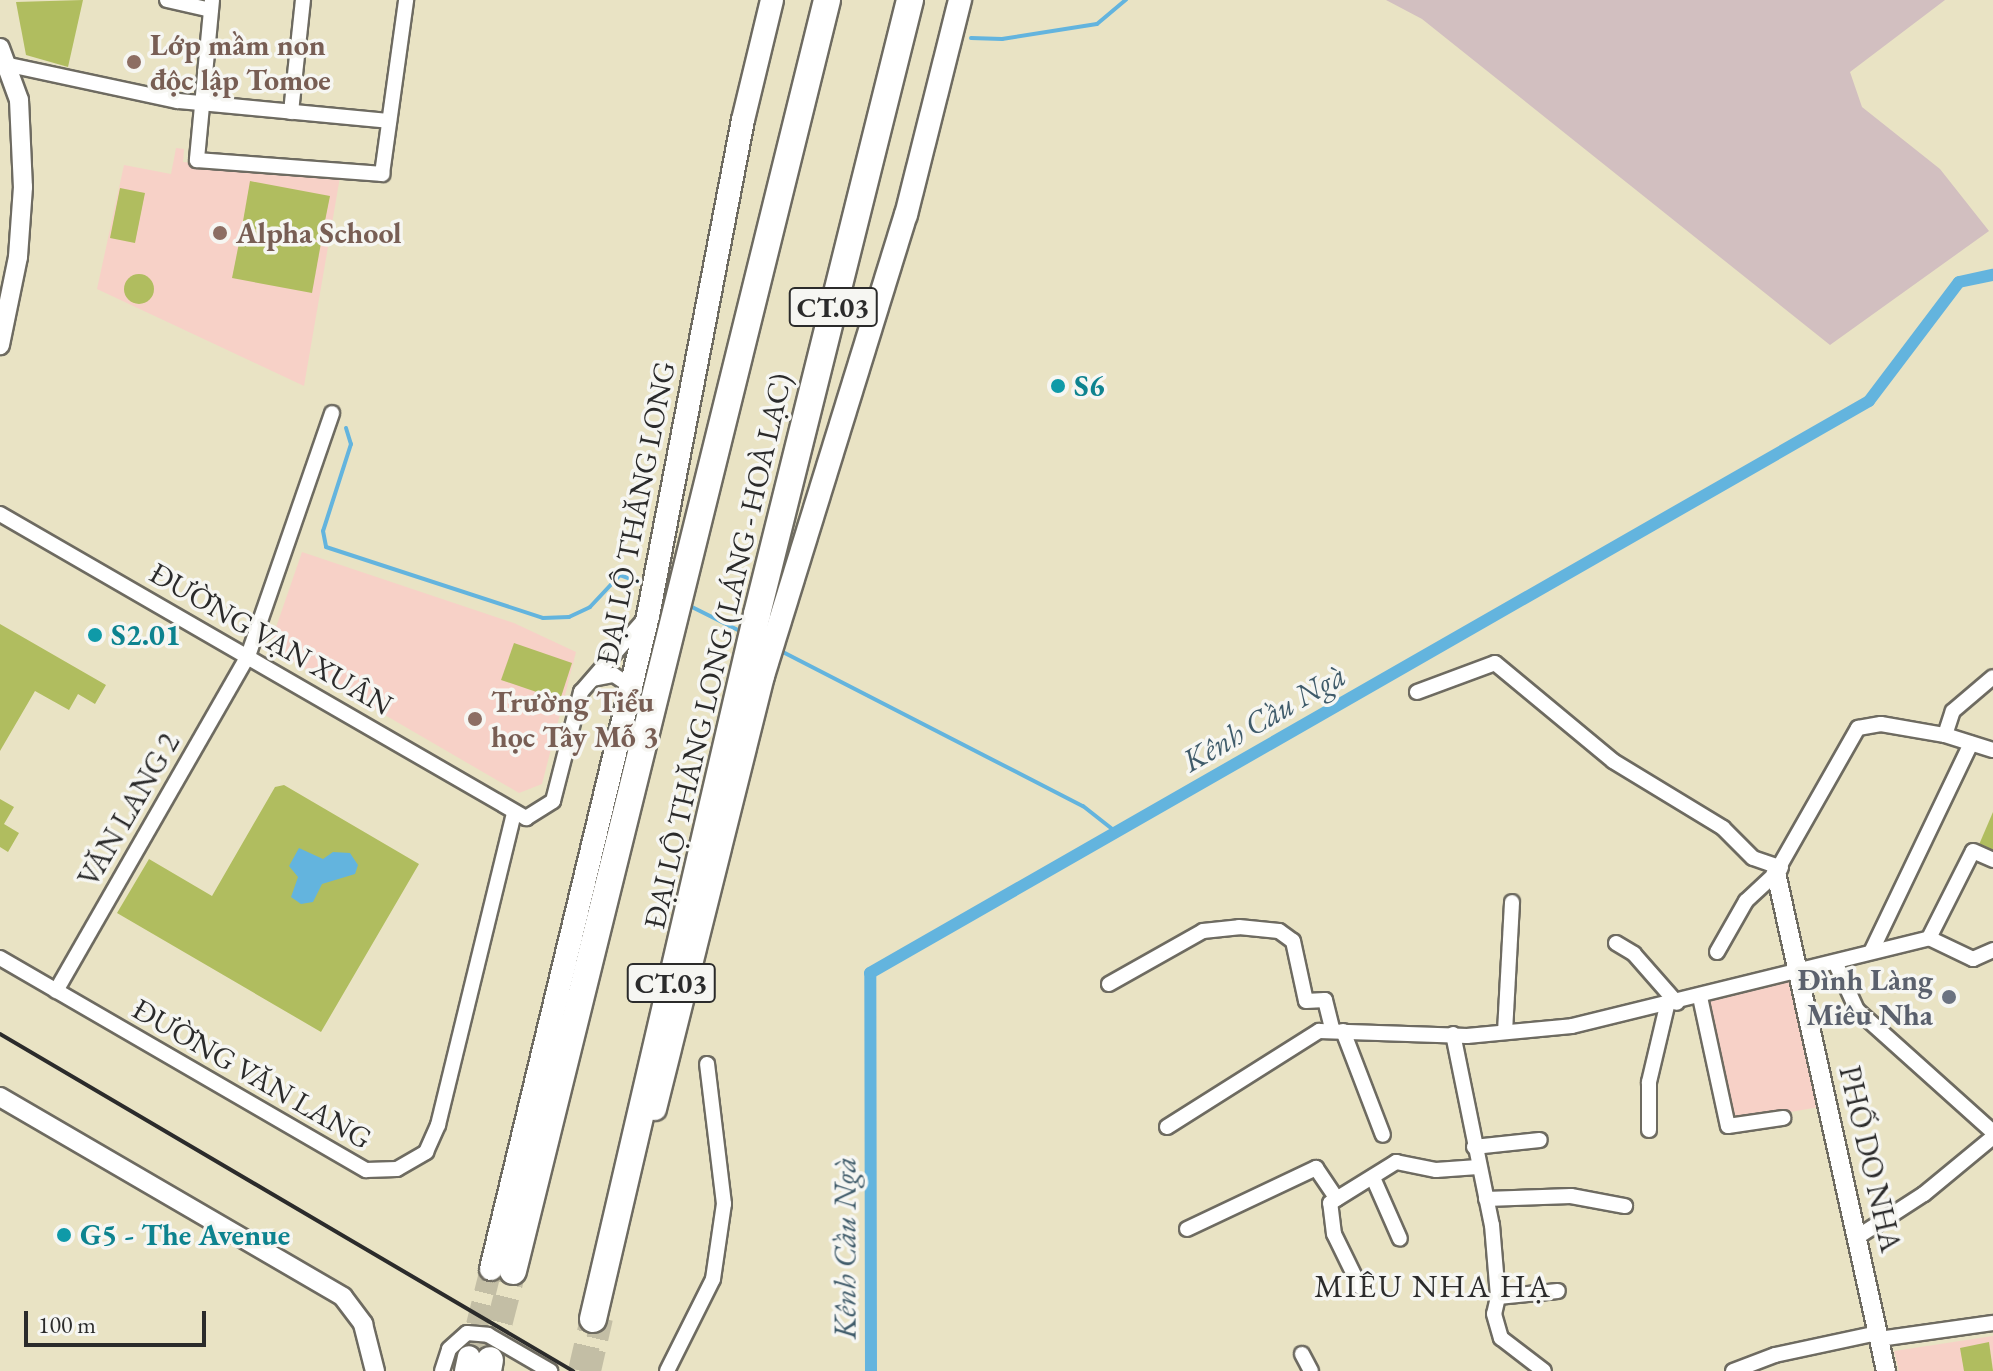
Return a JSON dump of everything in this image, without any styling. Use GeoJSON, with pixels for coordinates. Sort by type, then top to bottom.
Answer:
{"type":"FeatureCollection","features":[{"type":"Feature","properties":{"kind":"highway","name":"ĐẠI LỘ THĂNG LONG (LÁNG - HOÀ LẠC)"},"geometry":{"type":"LineString","coordinates":[[502,1270],[677,608],[827,0]]}},
{"type":"Feature","properties":{"kind":"highway","name":"ĐẠI LỘ THĂNG LONG (LÁNG - HOÀ LẠC)"},"geometry":{"type":"LineString","coordinates":[[597,1318],[749,647],[768,615],[910,0]]}},
{"type":"Feature","properties":{"kind":"main road","name":"ĐẠI LỘ THĂNG LONG"},"geometry":{"type":"LineString","coordinates":[[502,1270],[649,614],[743,120],[772,0]]}},
{"type":"Feature","properties":{"kind":"main road"},"geometry":{"type":"LineString","coordinates":[[597,1318],[763,676],[768,615],[906,215],[960,0]]}},
{"type":"Feature","properties":{"kind":"street"},"geometry":{"type":"LineString","coordinates":[[167,0],[212,5],[197,160],[382,174],[406,0]]}},
{"type":"Feature","properties":{"kind":"street"},"geometry":{"type":"LineString","coordinates":[[291,112],[303,0]]}},
{"type":"Feature","properties":{"kind":"street"},"geometry":{"type":"LineString","coordinates":[[1,63],[202,105],[389,121]]}},
{"type":"Feature","properties":{"kind":"street"},"geometry":{"type":"LineString","coordinates":[[0,345],[16,270],[23,187],[19,100],[1,63]]}},
{"type":"Feature","properties":{"kind":"street","name":"VĂN LANG 2"},"geometry":{"type":"LineString","coordinates":[[56,991],[248,656],[332,413]]}},
{"type":"Feature","properties":{"kind":"street","name":"ĐƯỜNG VẠN XUÂN"},"geometry":{"type":"LineString","coordinates":[[0,514],[514,813]]}},
{"type":"Feature","properties":{"kind":"street"},"geometry":{"type":"LineString","coordinates":[[514,813],[533,816],[553,801],[575,709],[589,681],[649,614]]}},
{"type":"Feature","properties":{"kind":"street"},"geometry":{"type":"LineString","coordinates":[[1417,692],[1495,663],[1613,761],[1723,828],[1753,858],[1777,870]]}},
{"type":"Feature","properties":{"kind":"street"},"geometry":{"type":"LineString","coordinates":[[589,681],[614,675],[632,687]]}},
{"type":"Feature","properties":{"kind":"street"},"geometry":{"type":"LineString","coordinates":[[1945,735],[1953,711],[1993,677]]}},
{"type":"Feature","properties":{"kind":"street"},"geometry":{"type":"LineString","coordinates":[[1717,952],[1746,901],[1777,870],[1858,728],[1881,724],[1945,735],[1993,750]]}},
{"type":"Feature","properties":{"kind":"street"},"geometry":{"type":"LineString","coordinates":[[1872,950],[1971,743]]}},
{"type":"Feature","properties":{"kind":"street","name":"ĐƯỜNG VĂN LANG"},"geometry":{"type":"LineString","coordinates":[[0,958],[366,1170],[388,1172],[407,1166],[426,1152],[438,1125],[514,813]]}},
{"type":"Feature","properties":{"kind":"street"},"geometry":{"type":"LineString","coordinates":[[1929,938],[1973,851],[1993,860]]}},
{"type":"Feature","properties":{"kind":"street","name":"PHỐ DO NHA"},"geometry":{"type":"LineString","coordinates":[[1777,870],[1886,1371]]}},
{"type":"Feature","properties":{"kind":"street"},"geometry":{"type":"LineString","coordinates":[[1505,1032],[1512,902]]}},
{"type":"Feature","properties":{"kind":"street"},"geometry":{"type":"LineString","coordinates":[[1109,984],[1203,931],[1239,927],[1279,931],[1293,941],[1306,1001],[1325,1000],[1383,1135]]}},
{"type":"Feature","properties":{"kind":"street"},"geometry":{"type":"LineString","coordinates":[[1167,1127],[1319,1031],[1453,1034],[1572,1026],[1672,1005],[1872,950],[1929,938],[1973,959],[1993,950]]}},
{"type":"Feature","properties":{"kind":"street"},"geometry":{"type":"LineString","coordinates":[[1616,943],[1634,954],[1672,1005]]}},
{"type":"Feature","properties":{"kind":"street"},"geometry":{"type":"LineString","coordinates":[[1835,962],[1857,1010],[1993,1134],[1924,1194],[1859,1236]]}},
{"type":"Feature","properties":{"kind":"street"},"geometry":{"type":"LineString","coordinates":[[1700,997],[1728,1126],[1783,1118]]}},
{"type":"Feature","properties":{"kind":"street"},"geometry":{"type":"LineString","coordinates":[[1649,1130],[1649,1082],[1672,1005]]}},
{"type":"Feature","properties":{"kind":"street"},"geometry":{"type":"LineString","coordinates":[[1453,1034],[1486,1199],[1498,1297],[1494,1314],[1501,1338],[1544,1371]]}},
{"type":"Feature","properties":{"kind":"street"},"geometry":{"type":"LineString","coordinates":[[667,1371],[713,1279],[724,1204],[707,1064]]}},
{"type":"Feature","properties":{"kind":"street"},"geometry":{"type":"LineString","coordinates":[[0,1097],[343,1297],[363,1324],[375,1371]]}},
{"type":"Feature","properties":{"kind":"street"},"geometry":{"type":"LineString","coordinates":[[1474,1147],[1540,1140]]}},
{"type":"Feature","properties":{"kind":"street"},"geometry":{"type":"LineString","coordinates":[[1360,1287],[1334,1234],[1330,1203],[1374,1180],[1396,1162],[1436,1170],[1478,1167]]}},
{"type":"Feature","properties":{"kind":"street"},"geometry":{"type":"LineString","coordinates":[[1187,1229],[1316,1168],[1337,1199]]}},
{"type":"Feature","properties":{"kind":"street"},"geometry":{"type":"LineString","coordinates":[[1374,1180],[1400,1239]]}},
{"type":"Feature","properties":{"kind":"street"},"geometry":{"type":"LineString","coordinates":[[1486,1199],[1571,1196],[1625,1206]]}},
{"type":"Feature","properties":{"kind":"street"},"geometry":{"type":"LineString","coordinates":[[1498,1297],[1558,1291]]}},
{"type":"Feature","properties":{"kind":"street"},"geometry":{"type":"LineString","coordinates":[[1733,1371],[1775,1355],[1878,1336],[1993,1323]]}},
{"type":"Feature","properties":{"kind":"street"},"geometry":{"type":"LineString","coordinates":[[442,1371],[449,1349],[467,1333],[488,1335],[550,1371]]}},
{"type":"Feature","properties":{"kind":"street"},"geometry":{"type":"LineString","coordinates":[[1302,1354],[1311,1371]]}},
{"type":"Feature","properties":{"kind":"street"},"geometry":{"type":"LineString","coordinates":[[1775,1355],[1779,1371]]}},
{"type":"Feature","properties":{"kind":"shaded area"},"geometry":{"type":"Polygon","coordinates":[[[1386,0],[1945,0],[1850,72],[1862,107],[1940,169],[1989,231],[1830,345],[1422,19],[1386,0]]]}},
{"type":"Feature","properties":{"kind":"shaded area","name":"Alpha School"},"geometry":{"type":"Polygon","coordinates":[[[176,148],[184,149],[183,162],[340,177],[304,386],[97,289],[124,165],[171,174],[176,148]]]}},
{"type":"Feature","properties":{"kind":"shaded area","name":"Trường Tiểu học Tây Mỗ 3"},"geometry":{"type":"Polygon","coordinates":[[[302,552],[514,623],[576,652],[542,784],[519,793],[280,654],[273,636],[302,552]]]}},
{"type":"Feature","properties":{"kind":"shaded area"},"geometry":{"type":"Polygon","coordinates":[[[1793,976],[1819,1107],[1724,1124],[1697,1001],[1793,976]]]}},
{"type":"Feature","properties":{"kind":"shaded area"},"geometry":{"type":"Polygon","coordinates":[[[1993,1336],[1993,1371],[1899,1371],[1894,1351],[1993,1336]]]}},
{"type":"Feature","properties":{"kind":"green space"},"geometry":{"type":"Polygon","coordinates":[[[83,0],[68,67],[26,55],[16,2],[83,0]]]}},
{"type":"Feature","properties":{"kind":"green space"},"geometry":{"type":"Polygon","coordinates":[[[250,181],[330,196],[321,241],[242,227],[250,181]]]}},
{"type":"Feature","properties":{"kind":"green space"},"geometry":{"type":"Polygon","coordinates":[[[120,188],[145,193],[135,243],[110,238],[120,188]]]}},
{"type":"Feature","properties":{"kind":"green space"},"geometry":{"type":"Polygon","coordinates":[[[242,228],[321,243],[312,293],[232,278],[242,228]]]}},
{"type":"Feature","properties":{"kind":"green space"},"geometry":{"type":"Polygon","coordinates":[[[139,274],[145,275],[153,283],[153,295],[145,303],[139,304],[133,303],[125,295],[124,289],[125,283],[133,275],[139,274]]]}},
{"type":"Feature","properties":{"kind":"green space"},"geometry":{"type":"Polygon","coordinates":[[[0,624],[106,685],[95,704],[78,694],[69,710],[35,691],[0,751],[0,624]]]}},
{"type":"Feature","properties":{"kind":"green space"},"geometry":{"type":"Polygon","coordinates":[[[514,643],[572,663],[560,700],[501,680],[514,643]]]}},
{"type":"Feature","properties":{"kind":"green space"},"geometry":{"type":"Polygon","coordinates":[[[284,785],[419,864],[321,1032],[117,913],[149,859],[212,896],[275,787],[284,785]]]}},
{"type":"Feature","properties":{"kind":"green space"},"geometry":{"type":"Polygon","coordinates":[[[0,799],[14,807],[4,824],[19,833],[8,852],[0,847],[0,799]]]}},
{"type":"Feature","properties":{"kind":"green space"},"geometry":{"type":"Polygon","coordinates":[[[1993,812],[1993,853],[1978,847],[1993,812]]]}},
{"type":"Feature","properties":{"kind":"green space"},"geometry":{"type":"Polygon","coordinates":[[[1989,1342],[1993,1371],[1964,1371],[1960,1348],[1989,1342]]]}},
{"type":"Feature","properties":{"kind":"water"},"geometry":{"type":"Polygon","coordinates":[[[299,848],[323,859],[333,852],[350,853],[358,865],[355,874],[322,884],[313,902],[301,904],[291,897],[298,877],[289,866],[299,848]]]}},
{"type":"Feature","properties":{"kind":"waterway"},"geometry":{"type":"LineString","coordinates":[[971,38],[1002,39],[1097,24],[1126,0]]}},
{"type":"Feature","properties":{"kind":"waterway","name":"Kênh Cầu Ngà"},"geometry":{"type":"LineString","coordinates":[[871,1371],[870,973],[1869,401],[1959,282],[1993,275]]}},
{"type":"Feature","properties":{"kind":"waterway"},"geometry":{"type":"LineString","coordinates":[[346,428],[351,444],[323,531],[326,547],[543,618],[569,617],[590,607],[620,575],[648,585]]}},
{"type":"Feature","properties":{"kind":"waterway"},"geometry":{"type":"LineString","coordinates":[[688,605],[744,633]]}},
{"type":"Feature","properties":{"kind":"waterway"},"geometry":{"type":"LineString","coordinates":[[777,649],[1083,806],[1116,832]]}},
{"type":"Feature","properties":{"kind":"tunnel"},"geometry":{"type":"LineString","coordinates":[[469,1357],[491,1269]]}},
{"type":"Feature","properties":{"kind":"tunnel"},"geometry":{"type":"LineString","coordinates":[[490,1360],[513,1271]]}},
{"type":"Feature","properties":{"kind":"tunnel"},"geometry":{"type":"LineString","coordinates":[[590,1371],[602,1318]]}},
{"type":"Feature","properties":{"kind":"tunnel"},"geometry":{"type":"LineString","coordinates":[[581,1371],[593,1319]]}},
{"type":"Feature","properties":{"kind":"railway"},"geometry":{"type":"LineString","coordinates":[[0,1034],[573,1371]]}},
{"type":"Feature","properties":{"kind":"place","name":"Lớp mầm non độc lập Tomoe"},"geometry":{"type":"Point","coordinates":[134,62]}},
{"type":"Feature","properties":{"kind":"place","name":"Alpha School"},"geometry":{"type":"Point","coordinates":[220,233]}},
{"type":"Feature","properties":{"kind":"place","name":"S6"},"geometry":{"type":"Point","coordinates":[1058,386]}},
{"type":"Feature","properties":{"kind":"place","name":"S2.01"},"geometry":{"type":"Point","coordinates":[95,635]}},
{"type":"Feature","properties":{"kind":"place","name":"Trường Tiểu học Tây Mỗ 3"},"geometry":{"type":"Point","coordinates":[475,719]}},
{"type":"Feature","properties":{"kind":"place","name":"Đình Làng Miêu Nha"},"geometry":{"type":"Point","coordinates":[1949,997]}},
{"type":"Feature","properties":{"kind":"place","name":"G5 - The Avenue"},"geometry":{"type":"Point","coordinates":[64,1235]}},
{"type":"Feature","properties":{"kind":"district","name":"MIÊU NHA HẠ"},"geometry":{"type":"Point","coordinates":[1433,1286]}}]}
